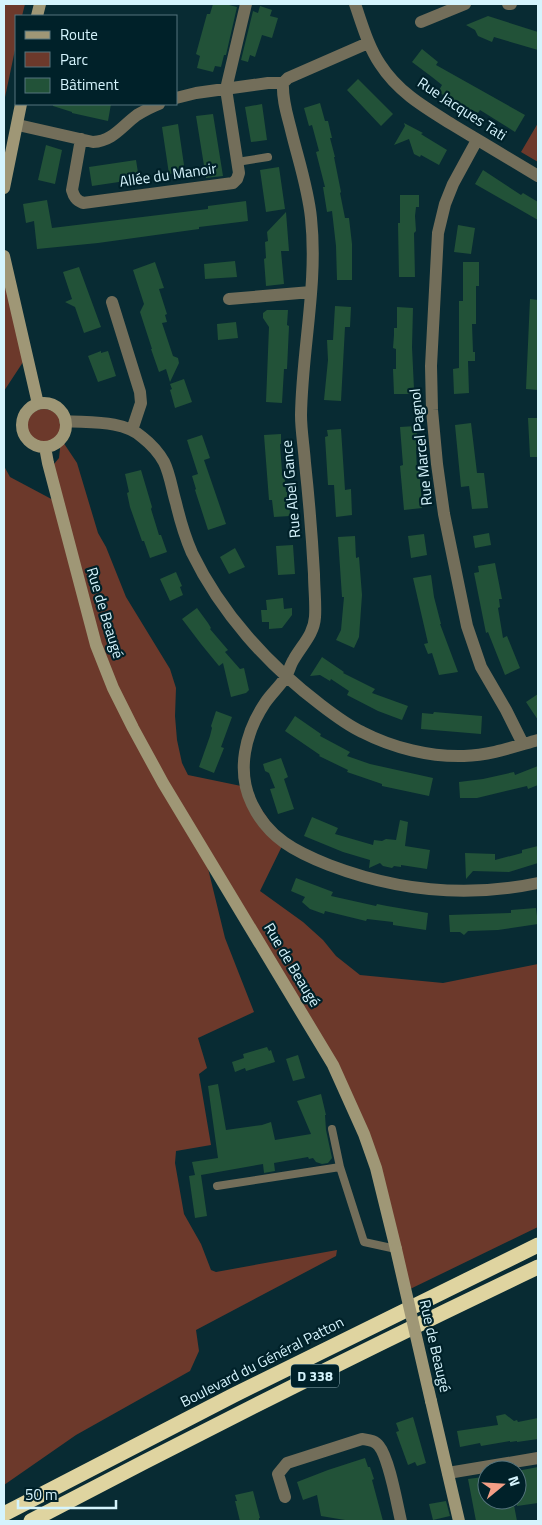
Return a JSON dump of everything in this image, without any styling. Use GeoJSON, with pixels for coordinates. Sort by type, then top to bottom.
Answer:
{"type":"FeatureCollection","features":[{"type":"Feature","properties":{"kind":"highway","name":"Boulevard du Général Patton"},"geometry":{"type":"LineString","coordinates":[[4,1514],[242,1391],[538,1245]]}},
{"type":"Feature","properties":{"kind":"highway","name":"D 338"},"geometry":{"type":"LineString","coordinates":[[31,1521],[403,1331],[538,1267]]}},
{"type":"Feature","properties":{"kind":"street","name":"Allée du Manoir"},"geometry":{"type":"LineString","coordinates":[[81,139],[72,190],[77,200],[83,203],[232,183],[237,179],[239,173],[226,89],[246,4]]}},
{"type":"Feature","properties":{"kind":"street","name":"Rue Jacques Tati"},"geometry":{"type":"LineString","coordinates":[[355,4],[368,43],[380,64],[395,84],[413,100],[538,176]]}},
{"type":"Feature","properties":{"kind":"street"},"geometry":{"type":"LineString","coordinates":[[421,22],[466,4]]}},
{"type":"Feature","properties":{"kind":"street"},"geometry":{"type":"LineString","coordinates":[[178,98],[196,93],[268,83],[283,83],[288,78],[368,43]]}},
{"type":"Feature","properties":{"kind":"street","name":"Rue Abel Gance"},"geometry":{"type":"LineString","coordinates":[[283,83],[282,91],[285,108],[306,191],[313,241],[301,418],[312,530],[315,619],[310,633],[293,659],[286,676],[266,702],[249,733],[245,748],[244,764],[246,790],[266,826],[275,836],[291,848],[314,859],[372,880],[420,889],[477,891],[516,888],[538,883]]}},
{"type":"Feature","properties":{"kind":"street"},"geometry":{"type":"LineString","coordinates":[[4,188],[21,105]]}},
{"type":"Feature","properties":{"kind":"street"},"geometry":{"type":"LineString","coordinates":[[18,124],[100,142],[112,137],[136,116],[157,105]]}},
{"type":"Feature","properties":{"kind":"street","name":"Rue Marcel Pagnol"},"geometry":{"type":"LineString","coordinates":[[477,140],[453,184],[445,204],[438,233],[431,366],[432,410],[444,514],[467,626],[481,667],[506,710],[522,744]]}},
{"type":"Feature","properties":{"kind":"street"},"geometry":{"type":"LineString","coordinates":[[4,256],[38,404]]}},
{"type":"Feature","properties":{"kind":"street"},"geometry":{"type":"LineString","coordinates":[[229,299],[311,292]]}},
{"type":"Feature","properties":{"kind":"street"},"geometry":{"type":"LineString","coordinates":[[112,302],[140,392],[141,403],[132,430]]}},
{"type":"Feature","properties":{"kind":"street"},"geometry":{"type":"LineString","coordinates":[[38,404],[49,404],[57,407],[66,421],[61,439],[45,448],[38,447],[30,442],[25,437],[22,428],[22,421],[26,413],[38,404]]}},
{"type":"Feature","properties":{"kind":"street"},"geometry":{"type":"LineString","coordinates":[[66,421],[122,426],[132,430],[146,440],[158,452],[165,464],[180,520],[192,552],[213,591],[262,653],[286,676],[337,717],[362,732],[390,744],[417,752],[463,756],[491,754],[538,740]]}},
{"type":"Feature","properties":{"kind":"street","name":"Rue de Beaugé"},"geometry":{"type":"LineString","coordinates":[[45,448],[81,594],[96,645],[113,688],[163,783],[333,1065],[364,1134],[376,1168],[396,1249],[459,1521]]}},
{"type":"Feature","properties":{"kind":"street"},"geometry":{"type":"LineString","coordinates":[[285,1497],[278,1474],[287,1463],[362,1439],[372,1440],[378,1444],[385,1454],[401,1521]]}},
{"type":"Feature","properties":{"kind":"street"},"geometry":{"type":"LineString","coordinates":[[448,1473],[538,1458]]}},
{"type":"Feature","properties":{"kind":"lane"},"geometry":{"type":"LineString","coordinates":[[237,162],[268,157]]}},
{"type":"Feature","properties":{"kind":"lane"},"geometry":{"type":"LineString","coordinates":[[332,1129],[340,1167],[364,1242],[396,1249]]}},
{"type":"Feature","properties":{"kind":"lane"},"geometry":{"type":"LineString","coordinates":[[217,1186],[340,1167]]}},
{"type":"Feature","properties":{"kind":"green space"},"geometry":{"type":"Polygon","coordinates":[[[4,4],[25,4],[22,15],[15,15],[15,50],[4,102],[4,4]]]}},
{"type":"Feature","properties":{"kind":"green space"},"geometry":{"type":"Polygon","coordinates":[[[538,123],[538,162],[521,152],[538,123]]]}},
{"type":"Feature","properties":{"kind":"green space"},"geometry":{"type":"Polygon","coordinates":[[[4,268],[27,356],[4,391],[4,268]]]}},
{"type":"Feature","properties":{"kind":"green space"},"geometry":{"type":"Polygon","coordinates":[[[44,409],[51,410],[56,414],[60,419],[60,433],[56,438],[51,442],[44,443],[37,442],[32,438],[28,433],[27,426],[28,419],[32,414],[37,410],[44,409]]]}},
{"type":"Feature","properties":{"kind":"green space"},"geometry":{"type":"Polygon","coordinates":[[[61,439],[77,463],[98,533],[106,547],[126,597],[170,669],[176,688],[175,716],[177,740],[182,763],[188,775],[246,787],[284,842],[260,891],[303,922],[323,940],[336,956],[360,975],[443,983],[538,964],[538,1227],[406,1291],[386,1206],[348,1096],[204,852],[225,938],[254,1012],[198,1038],[207,1068],[199,1074],[211,1145],[176,1151],[175,1163],[184,1214],[201,1244],[211,1270],[216,1272],[337,1250],[336,1256],[196,1330],[199,1351],[190,1371],[76,1435],[4,1485],[4,466],[10,477],[57,502],[49,470],[59,458],[61,439]]]}},
{"type":"Feature","properties":{"kind":"building"},"geometry":{"type":"Polygon","coordinates":[[[213,4],[237,7],[226,55],[224,55],[221,67],[215,66],[213,72],[197,68],[200,56],[196,54],[207,14],[210,14],[213,4]]]}},
{"type":"Feature","properties":{"kind":"building"},"geometry":{"type":"Polygon","coordinates":[[[260,6],[272,10],[270,16],[278,18],[272,38],[262,35],[255,57],[250,55],[248,62],[241,60],[253,11],[258,13],[260,6]]]}},
{"type":"Feature","properties":{"kind":"building"},"geometry":{"type":"Polygon","coordinates":[[[488,16],[538,32],[538,50],[494,37],[492,42],[478,36],[475,30],[466,25],[488,16]]]}},
{"type":"Feature","properties":{"kind":"building"},"geometry":{"type":"Polygon","coordinates":[[[422,49],[438,62],[436,65],[525,115],[515,132],[480,110],[478,113],[471,111],[438,92],[442,85],[412,62],[422,49]]]}},
{"type":"Feature","properties":{"kind":"building"},"geometry":{"type":"Polygon","coordinates":[[[358,79],[393,114],[381,126],[347,90],[358,79]]]}},
{"type":"Feature","properties":{"kind":"building"},"geometry":{"type":"Polygon","coordinates":[[[320,103],[325,121],[328,121],[332,138],[330,138],[345,218],[349,218],[352,244],[352,280],[337,280],[332,211],[327,212],[323,187],[325,187],[316,152],[319,151],[312,125],[309,126],[304,108],[320,103]]]}},
{"type":"Feature","properties":{"kind":"building"},"geometry":{"type":"Polygon","coordinates":[[[262,104],[267,140],[251,142],[245,107],[262,104]]]}},
{"type":"Feature","properties":{"kind":"building"},"geometry":{"type":"Polygon","coordinates":[[[111,105],[108,121],[72,113],[53,106],[111,105]]]}},
{"type":"Feature","properties":{"kind":"building"},"geometry":{"type":"Polygon","coordinates":[[[213,114],[223,176],[206,178],[196,116],[213,114]]]}},
{"type":"Feature","properties":{"kind":"building"},"geometry":{"type":"Polygon","coordinates":[[[404,123],[423,133],[421,134],[447,150],[439,165],[421,155],[420,157],[414,154],[409,139],[394,145],[405,126],[404,123]]]}},
{"type":"Feature","properties":{"kind":"building"},"geometry":{"type":"Polygon","coordinates":[[[178,124],[185,172],[169,174],[162,127],[178,124]]]}},
{"type":"Feature","properties":{"kind":"building"},"geometry":{"type":"Polygon","coordinates":[[[46,145],[62,150],[55,184],[38,180],[46,145]]]}},
{"type":"Feature","properties":{"kind":"building"},"geometry":{"type":"Polygon","coordinates":[[[136,160],[139,179],[92,186],[89,167],[136,160]]]}},
{"type":"Feature","properties":{"kind":"building"},"geometry":{"type":"Polygon","coordinates":[[[279,167],[285,209],[266,212],[260,170],[279,167]]]}},
{"type":"Feature","properties":{"kind":"building"},"geometry":{"type":"Polygon","coordinates":[[[483,170],[521,195],[523,193],[538,202],[538,220],[475,184],[483,170]]]}},
{"type":"Feature","properties":{"kind":"building"},"geometry":{"type":"Polygon","coordinates":[[[400,195],[419,195],[419,207],[416,207],[415,216],[416,231],[414,233],[415,277],[399,277],[398,223],[400,223],[400,195]]]}},
{"type":"Feature","properties":{"kind":"building"},"geometry":{"type":"Polygon","coordinates":[[[47,200],[52,228],[208,209],[208,206],[246,201],[248,221],[98,243],[37,249],[34,221],[26,223],[23,204],[47,200]]]}},
{"type":"Feature","properties":{"kind":"building"},"geometry":{"type":"Polygon","coordinates":[[[286,212],[289,251],[281,251],[284,284],[266,286],[264,259],[266,258],[265,242],[268,241],[267,232],[286,212]]]}},
{"type":"Feature","properties":{"kind":"building"},"geometry":{"type":"Polygon","coordinates":[[[458,225],[475,228],[471,254],[454,252],[458,225]]]}},
{"type":"Feature","properties":{"kind":"building"},"geometry":{"type":"Polygon","coordinates":[[[235,261],[237,277],[205,279],[204,264],[235,261]]]}},
{"type":"Feature","properties":{"kind":"building"},"geometry":{"type":"Polygon","coordinates":[[[155,262],[164,288],[159,289],[167,314],[165,315],[167,322],[162,323],[173,356],[178,358],[179,363],[170,382],[166,369],[159,372],[151,349],[140,312],[144,304],[133,270],[155,262]]]}},
{"type":"Feature","properties":{"kind":"building"},"geometry":{"type":"Polygon","coordinates":[[[463,262],[479,262],[479,286],[476,286],[476,324],[472,324],[475,361],[468,361],[469,393],[454,394],[453,369],[459,368],[459,301],[463,301],[463,262]]]}},
{"type":"Feature","properties":{"kind":"building"},"geometry":{"type":"Polygon","coordinates":[[[79,267],[101,327],[84,333],[75,307],[65,302],[72,299],[63,272],[79,267]]]}},
{"type":"Feature","properties":{"kind":"building"},"geometry":{"type":"Polygon","coordinates":[[[530,299],[538,300],[538,390],[526,389],[530,299]]]}},
{"type":"Feature","properties":{"kind":"building"},"geometry":{"type":"Polygon","coordinates":[[[335,306],[351,307],[350,327],[345,327],[341,401],[324,400],[328,360],[327,340],[333,340],[335,306]]]}},
{"type":"Feature","properties":{"kind":"building"},"geometry":{"type":"Polygon","coordinates":[[[397,307],[413,308],[414,389],[410,389],[410,394],[394,394],[393,369],[396,369],[396,349],[393,348],[394,328],[397,328],[397,307]]]}},
{"type":"Feature","properties":{"kind":"building"},"geometry":{"type":"Polygon","coordinates":[[[267,310],[288,310],[287,369],[284,369],[282,403],[266,402],[269,327],[263,318],[263,313],[267,310]]]}},
{"type":"Feature","properties":{"kind":"building"},"geometry":{"type":"Polygon","coordinates":[[[236,322],[238,338],[218,340],[217,324],[236,322]]]}},
{"type":"Feature","properties":{"kind":"building"},"geometry":{"type":"Polygon","coordinates":[[[101,351],[101,353],[108,351],[116,376],[98,382],[88,356],[101,351]]]}},
{"type":"Feature","properties":{"kind":"building"},"geometry":{"type":"Polygon","coordinates":[[[184,379],[192,402],[175,408],[170,384],[184,379]]]}},
{"type":"Feature","properties":{"kind":"building"},"geometry":{"type":"Polygon","coordinates":[[[528,418],[538,418],[538,457],[530,457],[528,418]]]}},
{"type":"Feature","properties":{"kind":"building"},"geometry":{"type":"Polygon","coordinates":[[[471,423],[477,473],[484,473],[488,508],[472,509],[469,486],[461,487],[455,425],[471,423]]]}},
{"type":"Feature","properties":{"kind":"building"},"geometry":{"type":"Polygon","coordinates":[[[416,426],[417,470],[419,470],[422,508],[404,510],[400,466],[403,465],[400,427],[416,426]]]}},
{"type":"Feature","properties":{"kind":"building"},"geometry":{"type":"Polygon","coordinates":[[[341,429],[345,490],[351,489],[352,515],[336,517],[334,485],[328,485],[325,437],[328,436],[327,430],[341,429]]]}},
{"type":"Feature","properties":{"kind":"building"},"geometry":{"type":"Polygon","coordinates":[[[281,434],[282,472],[284,472],[287,499],[289,499],[290,516],[274,517],[272,500],[269,500],[264,435],[281,434]]]}},
{"type":"Feature","properties":{"kind":"building"},"geometry":{"type":"Polygon","coordinates":[[[202,435],[210,458],[204,460],[226,524],[208,530],[195,490],[192,476],[198,474],[187,440],[202,435]]]}},
{"type":"Feature","properties":{"kind":"building"},"geometry":{"type":"Polygon","coordinates":[[[141,470],[159,535],[161,535],[167,552],[150,558],[130,507],[125,474],[141,470]]]}},
{"type":"Feature","properties":{"kind":"building"},"geometry":{"type":"Polygon","coordinates":[[[489,533],[491,545],[475,548],[473,536],[489,533]]]}},
{"type":"Feature","properties":{"kind":"building"},"geometry":{"type":"Polygon","coordinates":[[[424,534],[427,555],[411,558],[408,536],[424,534]]]}},
{"type":"Feature","properties":{"kind":"building"},"geometry":{"type":"Polygon","coordinates":[[[355,536],[356,558],[359,557],[362,595],[359,637],[354,648],[336,640],[341,630],[344,597],[342,597],[338,537],[355,536]]]}},
{"type":"Feature","properties":{"kind":"building"},"geometry":{"type":"Polygon","coordinates":[[[293,545],[295,574],[278,575],[276,546],[293,545]]]}},
{"type":"Feature","properties":{"kind":"building"},"geometry":{"type":"Polygon","coordinates":[[[235,548],[245,567],[229,574],[220,557],[235,548]]]}},
{"type":"Feature","properties":{"kind":"building"},"geometry":{"type":"Polygon","coordinates":[[[495,563],[502,599],[499,599],[500,607],[498,608],[503,638],[507,636],[520,668],[505,675],[488,632],[486,633],[474,573],[479,572],[478,566],[495,563]]]}},
{"type":"Feature","properties":{"kind":"building"},"geometry":{"type":"Polygon","coordinates":[[[176,572],[182,586],[180,587],[183,595],[170,601],[160,579],[176,572]]]}},
{"type":"Feature","properties":{"kind":"building"},"geometry":{"type":"Polygon","coordinates":[[[431,575],[440,624],[458,672],[439,675],[432,653],[428,654],[424,644],[428,643],[413,578],[431,575]]]}},
{"type":"Feature","properties":{"kind":"building"},"geometry":{"type":"Polygon","coordinates":[[[283,598],[284,609],[292,608],[292,615],[282,628],[269,629],[269,622],[262,622],[261,610],[267,610],[266,600],[283,598]]]}},
{"type":"Feature","properties":{"kind":"building"},"geometry":{"type":"Polygon","coordinates":[[[197,608],[210,629],[228,650],[225,652],[240,669],[244,668],[249,690],[246,693],[231,697],[223,663],[219,666],[182,619],[197,608]]]}},
{"type":"Feature","properties":{"kind":"building"},"geometry":{"type":"Polygon","coordinates":[[[322,657],[343,673],[375,689],[372,693],[408,706],[402,720],[378,711],[347,695],[349,691],[331,679],[330,681],[320,675],[310,676],[322,657]]]}},
{"type":"Feature","properties":{"kind":"building"},"geometry":{"type":"Polygon","coordinates":[[[538,694],[538,720],[526,702],[538,694]]]}},
{"type":"Feature","properties":{"kind":"building"},"geometry":{"type":"Polygon","coordinates":[[[216,711],[232,717],[221,747],[224,748],[214,773],[199,767],[210,736],[216,711]]]}},
{"type":"Feature","properties":{"kind":"building"},"geometry":{"type":"Polygon","coordinates":[[[434,712],[482,716],[481,734],[421,729],[422,713],[433,714],[434,712]]]}},
{"type":"Feature","properties":{"kind":"building"},"geometry":{"type":"Polygon","coordinates":[[[295,716],[321,734],[320,736],[350,752],[347,756],[370,764],[433,778],[429,796],[382,786],[382,784],[347,772],[348,770],[319,756],[285,731],[295,716]]]}},
{"type":"Feature","properties":{"kind":"building"},"geometry":{"type":"Polygon","coordinates":[[[281,758],[288,777],[284,779],[294,809],[278,814],[270,789],[275,788],[263,764],[281,758]]]}},
{"type":"Feature","properties":{"kind":"building"},"geometry":{"type":"Polygon","coordinates":[[[538,766],[538,785],[528,789],[527,786],[477,798],[460,798],[459,782],[514,772],[515,775],[538,766]]]}},
{"type":"Feature","properties":{"kind":"building"},"geometry":{"type":"Polygon","coordinates":[[[312,817],[338,828],[335,834],[373,845],[374,840],[396,840],[400,820],[408,822],[405,846],[430,850],[427,869],[401,865],[401,867],[394,866],[392,868],[383,866],[380,863],[369,868],[370,860],[343,852],[304,836],[312,817]]]}},
{"type":"Feature","properties":{"kind":"building"},"geometry":{"type":"Polygon","coordinates":[[[538,846],[538,863],[509,872],[473,871],[466,879],[465,853],[495,854],[495,860],[522,853],[522,850],[538,846]]]}},
{"type":"Feature","properties":{"kind":"building"},"geometry":{"type":"Polygon","coordinates":[[[296,878],[333,892],[331,896],[376,906],[377,904],[428,913],[426,930],[393,925],[393,922],[367,919],[366,921],[325,911],[324,914],[310,909],[302,902],[305,897],[291,891],[296,878]]]}},
{"type":"Feature","properties":{"kind":"building"},"geometry":{"type":"Polygon","coordinates":[[[536,908],[538,924],[498,930],[468,931],[464,935],[460,932],[450,932],[449,915],[511,913],[511,910],[536,908]]]}},
{"type":"Feature","properties":{"kind":"building"},"geometry":{"type":"Polygon","coordinates":[[[267,1047],[269,1051],[271,1050],[275,1062],[246,1071],[245,1068],[235,1072],[232,1062],[244,1058],[243,1054],[267,1047]]]}},
{"type":"Feature","properties":{"kind":"building"},"geometry":{"type":"Polygon","coordinates":[[[298,1055],[305,1078],[293,1081],[286,1059],[298,1055]]]}},
{"type":"Feature","properties":{"kind":"building"},"geometry":{"type":"Polygon","coordinates":[[[218,1084],[226,1130],[271,1122],[275,1140],[311,1134],[297,1101],[321,1094],[332,1158],[328,1163],[322,1164],[308,1157],[274,1163],[275,1171],[264,1173],[263,1164],[201,1175],[207,1216],[195,1218],[189,1176],[195,1175],[192,1162],[218,1158],[208,1086],[218,1084]]]}},
{"type":"Feature","properties":{"kind":"building"},"geometry":{"type":"Polygon","coordinates":[[[505,1414],[518,1422],[538,1418],[538,1439],[481,1446],[480,1443],[460,1447],[457,1431],[498,1425],[496,1416],[505,1414]]]}},
{"type":"Feature","properties":{"kind":"building"},"geometry":{"type":"Polygon","coordinates":[[[413,1417],[426,1463],[417,1466],[415,1462],[408,1465],[396,1432],[399,1431],[396,1423],[413,1417]]]}},
{"type":"Feature","properties":{"kind":"building"},"geometry":{"type":"Polygon","coordinates":[[[365,1458],[374,1479],[372,1480],[383,1521],[351,1521],[321,1516],[317,1495],[303,1500],[297,1482],[365,1458]]]}},
{"type":"Feature","properties":{"kind":"building"},"geometry":{"type":"Polygon","coordinates":[[[538,1467],[538,1503],[527,1505],[527,1469],[538,1467]]]}},
{"type":"Feature","properties":{"kind":"building"},"geometry":{"type":"Polygon","coordinates":[[[477,1478],[477,1510],[515,1510],[517,1521],[476,1521],[468,1479],[477,1478]]]}},
{"type":"Feature","properties":{"kind":"building"},"geometry":{"type":"Polygon","coordinates":[[[253,1491],[260,1518],[259,1521],[240,1521],[235,1495],[253,1491]]]}},
{"type":"Feature","properties":{"kind":"building"},"geometry":{"type":"Polygon","coordinates":[[[446,1501],[450,1516],[433,1520],[429,1504],[446,1501]]]}}]}
